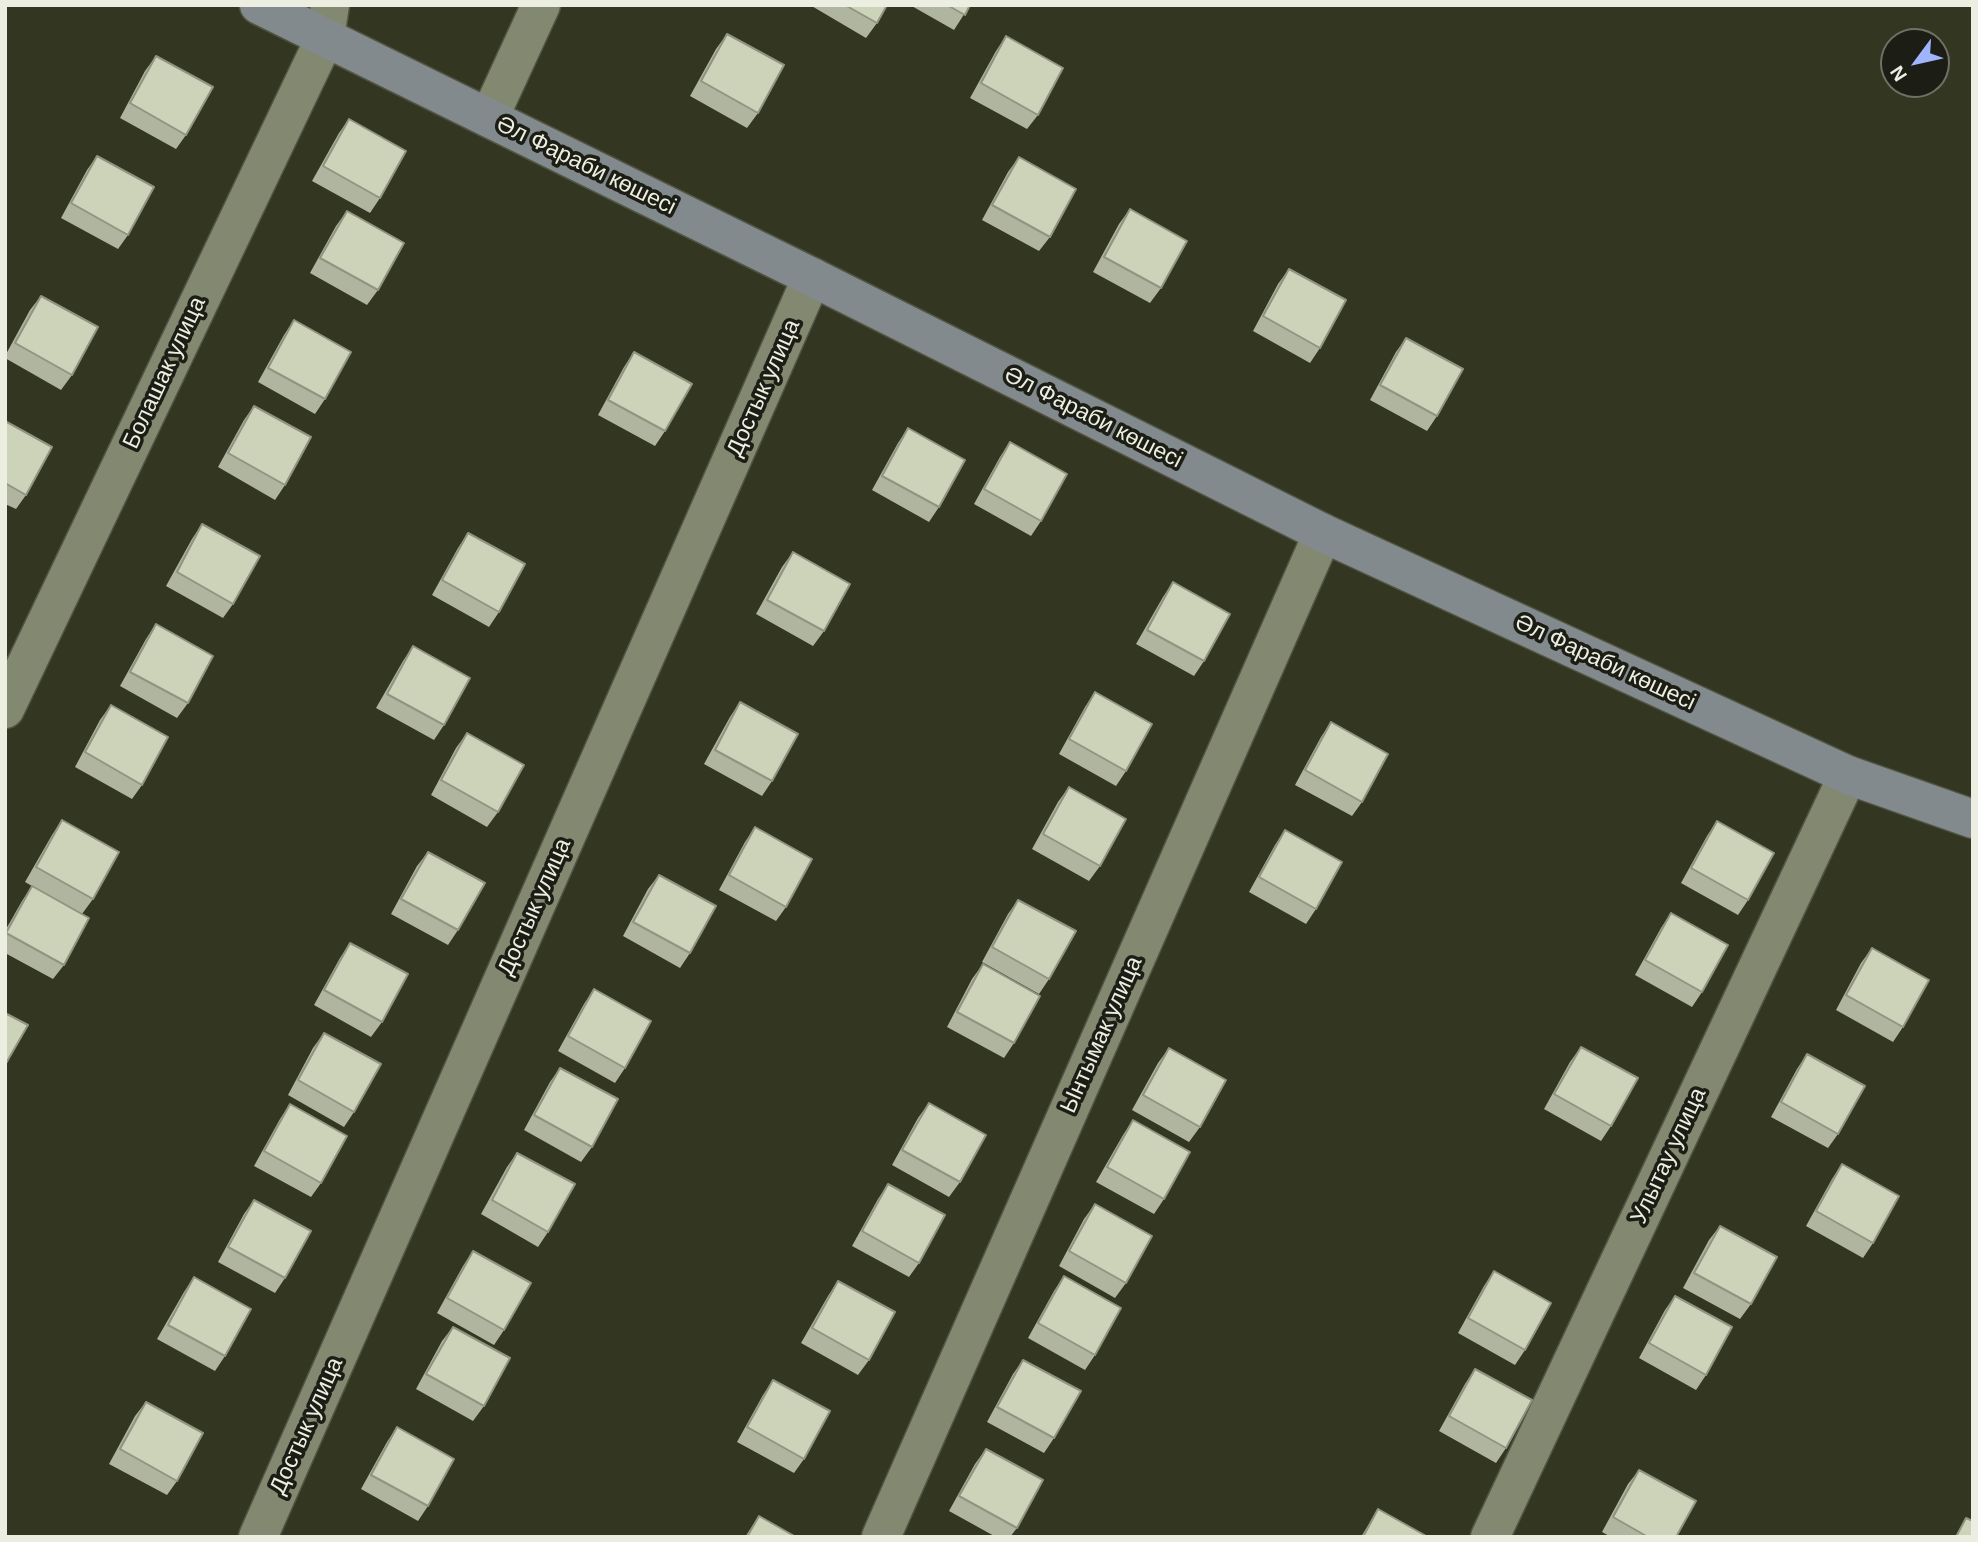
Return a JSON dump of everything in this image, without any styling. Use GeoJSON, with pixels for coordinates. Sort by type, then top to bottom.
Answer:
{"type":"FeatureCollection","features":[{"type":"Feature","properties":{"kind":"street","name":"Әл Фараби көшесі"},"geometry":{"type":"LineString","coordinates":[[259,5],[328,21],[488,118],[813,277],[1323,533],[1848,775],[1956,813]]}},
{"type":"Feature","properties":{"kind":"street"},"geometry":{"type":"LineString","coordinates":[[488,118],[541,5]]}},
{"type":"Feature","properties":{"kind":"street","name":"Болашак улица"},"geometry":{"type":"LineString","coordinates":[[5,709],[328,21]]}},
{"type":"Feature","properties":{"kind":"street","name":"Достык улица"},"geometry":{"type":"LineString","coordinates":[[258,1537],[813,277]]}},
{"type":"Feature","properties":{"kind":"street","name":"Ынтымак улица"},"geometry":{"type":"LineString","coordinates":[[881,1537],[1323,533]]}},
{"type":"Feature","properties":{"kind":"street","name":"Улытау улица"},"geometry":{"type":"LineString","coordinates":[[1490,1537],[1848,775]]}},
{"type":"Feature","properties":{"kind":"building"},"geometry":{"type":"Polygon","coordinates":[[[845,5],[887,5],[877,23],[845,5]]]}},
{"type":"Feature","properties":{"kind":"building"},"geometry":{"type":"Polygon","coordinates":[[[947,5],[970,5],[965,15],[947,5]]]}},
{"type":"Feature","properties":{"kind":"building"},"geometry":{"type":"Polygon","coordinates":[[[727,34],[784,65],[758,113],[701,81],[727,34]]]}},
{"type":"Feature","properties":{"kind":"building"},"geometry":{"type":"Polygon","coordinates":[[[1006,36],[1063,68],[1038,115],[981,83],[1006,36]]]}},
{"type":"Feature","properties":{"kind":"building"},"geometry":{"type":"Polygon","coordinates":[[[156,56],[213,87],[186,135],[130,103],[156,56]]]}},
{"type":"Feature","properties":{"kind":"building"},"geometry":{"type":"Polygon","coordinates":[[[349,119],[406,151],[380,198],[323,166],[349,119]]]}},
{"type":"Feature","properties":{"kind":"building"},"geometry":{"type":"Polygon","coordinates":[[[97,156],[154,187],[128,235],[71,203],[97,156]]]}},
{"type":"Feature","properties":{"kind":"building"},"geometry":{"type":"Polygon","coordinates":[[[1019,157],[1076,189],[1050,237],[992,205],[1019,157]]]}},
{"type":"Feature","properties":{"kind":"building"},"geometry":{"type":"Polygon","coordinates":[[[1130,209],[1187,241],[1161,288],[1104,257],[1130,209]]]}},
{"type":"Feature","properties":{"kind":"building"},"geometry":{"type":"Polygon","coordinates":[[[347,211],[404,243],[378,290],[320,258],[347,211]]]}},
{"type":"Feature","properties":{"kind":"building"},"geometry":{"type":"Polygon","coordinates":[[[1289,269],[1346,300],[1320,348],[1263,316],[1289,269]]]}},
{"type":"Feature","properties":{"kind":"building"},"geometry":{"type":"Polygon","coordinates":[[[41,296],[98,327],[72,375],[15,343],[41,296]]]}},
{"type":"Feature","properties":{"kind":"building"},"geometry":{"type":"Polygon","coordinates":[[[294,320],[351,352],[325,399],[268,368],[294,320]]]}},
{"type":"Feature","properties":{"kind":"building"},"geometry":{"type":"Polygon","coordinates":[[[1406,338],[1463,369],[1437,416],[1380,385],[1406,338]]]}},
{"type":"Feature","properties":{"kind":"building"},"geometry":{"type":"Polygon","coordinates":[[[634,352],[692,384],[665,431],[608,400],[634,352]]]}},
{"type":"Feature","properties":{"kind":"building"},"geometry":{"type":"Polygon","coordinates":[[[254,406],[311,437],[285,485],[228,453],[254,406]]]}},
{"type":"Feature","properties":{"kind":"building"},"geometry":{"type":"Polygon","coordinates":[[[5,421],[52,447],[26,495],[5,483],[5,421]]]}},
{"type":"Feature","properties":{"kind":"building"},"geometry":{"type":"Polygon","coordinates":[[[908,428],[965,460],[939,507],[882,476],[908,428]]]}},
{"type":"Feature","properties":{"kind":"building"},"geometry":{"type":"Polygon","coordinates":[[[1010,442],[1067,474],[1041,521],[984,489],[1010,442]]]}},
{"type":"Feature","properties":{"kind":"building"},"geometry":{"type":"Polygon","coordinates":[[[202,524],[260,556],[233,604],[177,572],[202,524]]]}},
{"type":"Feature","properties":{"kind":"building"},"geometry":{"type":"Polygon","coordinates":[[[468,533],[525,564],[499,612],[442,580],[468,533]]]}},
{"type":"Feature","properties":{"kind":"building"},"geometry":{"type":"Polygon","coordinates":[[[793,552],[850,584],[824,631],[767,600],[793,552]]]}},
{"type":"Feature","properties":{"kind":"building"},"geometry":{"type":"Polygon","coordinates":[[[1173,582],[1230,614],[1204,661],[1147,630],[1173,582]]]}},
{"type":"Feature","properties":{"kind":"building"},"geometry":{"type":"Polygon","coordinates":[[[156,624],[213,656],[188,703],[130,672],[156,624]]]}},
{"type":"Feature","properties":{"kind":"building"},"geometry":{"type":"Polygon","coordinates":[[[413,646],[470,678],[444,725],[387,694],[413,646]]]}},
{"type":"Feature","properties":{"kind":"building"},"geometry":{"type":"Polygon","coordinates":[[[1095,692],[1152,724],[1126,771],[1069,739],[1095,692]]]}},
{"type":"Feature","properties":{"kind":"building"},"geometry":{"type":"Polygon","coordinates":[[[740,702],[798,734],[772,781],[715,750],[740,702]]]}},
{"type":"Feature","properties":{"kind":"building"},"geometry":{"type":"Polygon","coordinates":[[[111,705],[168,737],[142,785],[85,752],[111,705]]]}},
{"type":"Feature","properties":{"kind":"building"},"geometry":{"type":"Polygon","coordinates":[[[1331,722],[1388,754],[1362,802],[1305,770],[1331,722]]]}},
{"type":"Feature","properties":{"kind":"building"},"geometry":{"type":"Polygon","coordinates":[[[467,733],[524,765],[498,812],[441,780],[467,733]]]}},
{"type":"Feature","properties":{"kind":"building"},"geometry":{"type":"Polygon","coordinates":[[[1069,787],[1126,819],[1100,866],[1043,834],[1069,787]]]}},
{"type":"Feature","properties":{"kind":"building"},"geometry":{"type":"Polygon","coordinates":[[[62,820],[119,852],[93,899],[36,867],[62,820]]]}},
{"type":"Feature","properties":{"kind":"building"},"geometry":{"type":"Polygon","coordinates":[[[1717,821],[1774,853],[1748,900],[1691,868],[1717,821]]]}},
{"type":"Feature","properties":{"kind":"building"},"geometry":{"type":"Polygon","coordinates":[[[755,827],[812,859],[786,907],[729,875],[755,827]]]}},
{"type":"Feature","properties":{"kind":"building"},"geometry":{"type":"Polygon","coordinates":[[[1285,830],[1342,862],[1316,909],[1259,877],[1285,830]]]}},
{"type":"Feature","properties":{"kind":"building"},"geometry":{"type":"Polygon","coordinates":[[[428,852],[485,883],[458,930],[401,899],[428,852]]]}},
{"type":"Feature","properties":{"kind":"building"},"geometry":{"type":"Polygon","coordinates":[[[659,875],[716,906],[690,953],[633,922],[659,875]]]}},
{"type":"Feature","properties":{"kind":"building"},"geometry":{"type":"Polygon","coordinates":[[[32,886],[89,918],[64,965],[6,933],[32,886]]]}},
{"type":"Feature","properties":{"kind":"building"},"geometry":{"type":"Polygon","coordinates":[[[1018,900],[1076,931],[1049,979],[992,947],[1018,900]]]}},
{"type":"Feature","properties":{"kind":"building"},"geometry":{"type":"Polygon","coordinates":[[[1671,913],[1728,945],[1702,992],[1645,960],[1671,913]]]}},
{"type":"Feature","properties":{"kind":"building"},"geometry":{"type":"Polygon","coordinates":[[[350,943],[408,974],[382,1022],[324,990],[350,943]]]}},
{"type":"Feature","properties":{"kind":"building"},"geometry":{"type":"Polygon","coordinates":[[[1872,948],[1929,980],[1903,1027],[1846,995],[1872,948]]]}},
{"type":"Feature","properties":{"kind":"building"},"geometry":{"type":"Polygon","coordinates":[[[983,964],[1040,996],[1014,1043],[957,1012],[983,964]]]}},
{"type":"Feature","properties":{"kind":"building"},"geometry":{"type":"Polygon","coordinates":[[[594,989],[651,1021],[625,1068],[568,1036],[594,989]]]}},
{"type":"Feature","properties":{"kind":"building"},"geometry":{"type":"Polygon","coordinates":[[[5,1013],[28,1025],[5,1065],[5,1013]]]}},
{"type":"Feature","properties":{"kind":"building"},"geometry":{"type":"Polygon","coordinates":[[[324,1033],[381,1064],[354,1112],[298,1080],[324,1033]]]}},
{"type":"Feature","properties":{"kind":"building"},"geometry":{"type":"Polygon","coordinates":[[[1581,1047],[1638,1078],[1611,1126],[1554,1094],[1581,1047]]]}},
{"type":"Feature","properties":{"kind":"building"},"geometry":{"type":"Polygon","coordinates":[[[1169,1048],[1226,1080],[1200,1127],[1143,1095],[1169,1048]]]}},
{"type":"Feature","properties":{"kind":"building"},"geometry":{"type":"Polygon","coordinates":[[[1807,1054],[1865,1086],[1838,1134],[1781,1102],[1807,1054]]]}},
{"type":"Feature","properties":{"kind":"building"},"geometry":{"type":"Polygon","coordinates":[[[560,1068],[618,1099],[592,1147],[534,1115],[560,1068]]]}},
{"type":"Feature","properties":{"kind":"building"},"geometry":{"type":"Polygon","coordinates":[[[929,1103],[986,1135],[960,1182],[902,1150],[929,1103]]]}},
{"type":"Feature","properties":{"kind":"building"},"geometry":{"type":"Polygon","coordinates":[[[290,1104],[347,1136],[321,1183],[264,1151],[290,1104]]]}},
{"type":"Feature","properties":{"kind":"building"},"geometry":{"type":"Polygon","coordinates":[[[1133,1120],[1190,1152],[1164,1199],[1107,1167],[1133,1120]]]}},
{"type":"Feature","properties":{"kind":"building"},"geometry":{"type":"Polygon","coordinates":[[[517,1153],[575,1184],[548,1232],[492,1200],[517,1153]]]}},
{"type":"Feature","properties":{"kind":"building"},"geometry":{"type":"Polygon","coordinates":[[[1842,1164],[1899,1196],[1873,1243],[1816,1211],[1842,1164]]]}},
{"type":"Feature","properties":{"kind":"building"},"geometry":{"type":"Polygon","coordinates":[[[888,1184],[945,1215],[919,1263],[862,1231],[888,1184]]]}},
{"type":"Feature","properties":{"kind":"building"},"geometry":{"type":"Polygon","coordinates":[[[254,1200],[311,1231],[285,1278],[228,1247],[254,1200]]]}},
{"type":"Feature","properties":{"kind":"building"},"geometry":{"type":"Polygon","coordinates":[[[1095,1204],[1152,1236],[1126,1283],[1069,1251],[1095,1204]]]}},
{"type":"Feature","properties":{"kind":"building"},"geometry":{"type":"Polygon","coordinates":[[[1720,1226],[1777,1257],[1751,1304],[1694,1273],[1720,1226]]]}},
{"type":"Feature","properties":{"kind":"building"},"geometry":{"type":"Polygon","coordinates":[[[473,1251],[531,1283],[504,1330],[447,1298],[473,1251]]]}},
{"type":"Feature","properties":{"kind":"building"},"geometry":{"type":"Polygon","coordinates":[[[1494,1271],[1551,1303],[1525,1350],[1468,1318],[1494,1271]]]}},
{"type":"Feature","properties":{"kind":"building"},"geometry":{"type":"Polygon","coordinates":[[[1064,1276],[1121,1308],[1095,1355],[1038,1323],[1064,1276]]]}},
{"type":"Feature","properties":{"kind":"building"},"geometry":{"type":"Polygon","coordinates":[[[194,1277],[251,1309],[225,1356],[168,1325],[194,1277]]]}},
{"type":"Feature","properties":{"kind":"building"},"geometry":{"type":"Polygon","coordinates":[[[838,1281],[895,1312],[869,1360],[812,1328],[838,1281]]]}},
{"type":"Feature","properties":{"kind":"building"},"geometry":{"type":"Polygon","coordinates":[[[1675,1296],[1732,1327],[1706,1375],[1649,1343],[1675,1296]]]}},
{"type":"Feature","properties":{"kind":"building"},"geometry":{"type":"Polygon","coordinates":[[[453,1327],[510,1358],[484,1406],[426,1374],[453,1327]]]}},
{"type":"Feature","properties":{"kind":"building"},"geometry":{"type":"Polygon","coordinates":[[[1023,1360],[1081,1391],[1054,1438],[997,1407],[1023,1360]]]}},
{"type":"Feature","properties":{"kind":"building"},"geometry":{"type":"Polygon","coordinates":[[[1475,1369],[1532,1400],[1506,1448],[1449,1416],[1475,1369]]]}},
{"type":"Feature","properties":{"kind":"building"},"geometry":{"type":"Polygon","coordinates":[[[773,1380],[830,1411],[804,1459],[747,1427],[773,1380]]]}},
{"type":"Feature","properties":{"kind":"building"},"geometry":{"type":"Polygon","coordinates":[[[146,1402],[203,1433],[177,1481],[120,1449],[146,1402]]]}},
{"type":"Feature","properties":{"kind":"building"},"geometry":{"type":"Polygon","coordinates":[[[397,1427],[454,1459],[428,1506],[371,1475],[397,1427]]]}},
{"type":"Feature","properties":{"kind":"building"},"geometry":{"type":"Polygon","coordinates":[[[986,1449],[1043,1480],[1017,1528],[959,1496],[986,1449]]]}},
{"type":"Feature","properties":{"kind":"building"},"geometry":{"type":"Polygon","coordinates":[[[1639,1470],[1696,1501],[1676,1537],[1648,1537],[1613,1517],[1639,1470]]]}},
{"type":"Feature","properties":{"kind":"building"},"geometry":{"type":"Polygon","coordinates":[[[1378,1509],[1428,1537],[1363,1537],[1378,1509]]]}},
{"type":"Feature","properties":{"kind":"building"},"geometry":{"type":"Polygon","coordinates":[[[759,1516],[796,1537],[747,1537],[759,1516]]]}},
{"type":"Feature","properties":{"kind":"building"},"geometry":{"type":"Polygon","coordinates":[[[1966,1518],[1973,1521],[1973,1537],[1956,1537],[1966,1518]]]}}]}
